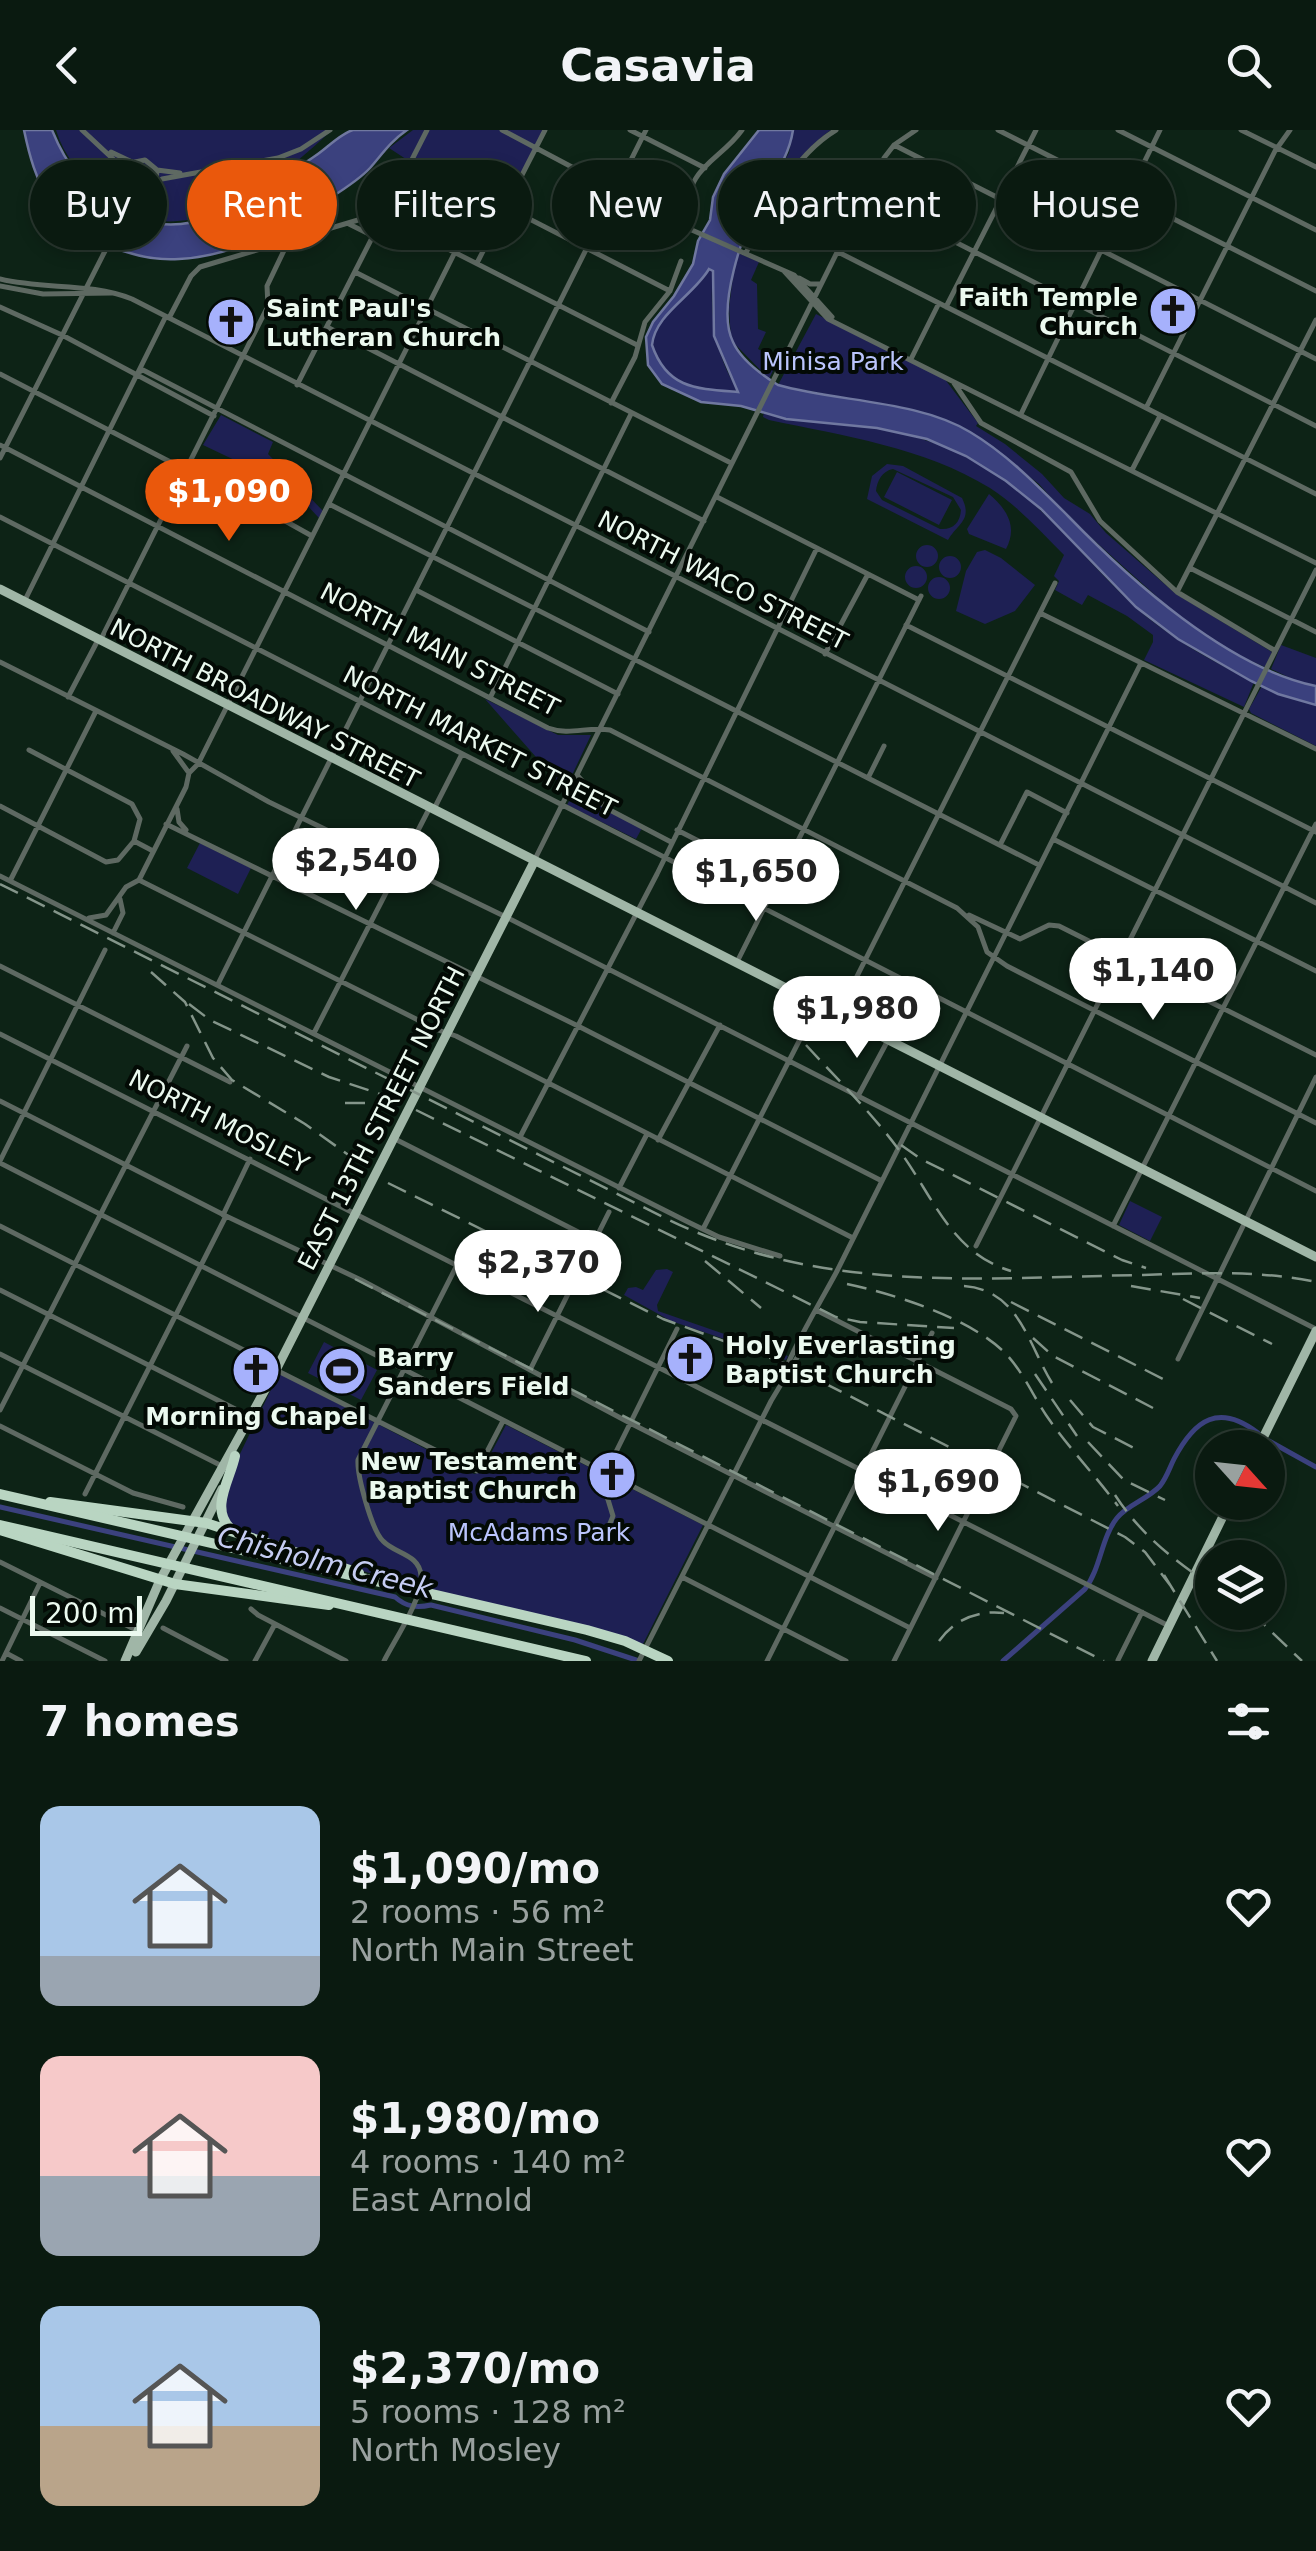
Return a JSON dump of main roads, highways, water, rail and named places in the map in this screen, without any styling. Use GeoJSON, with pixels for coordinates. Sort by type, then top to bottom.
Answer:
{"type":"FeatureCollection","features":[{"type":"Feature","properties":{"kind":"highway"},"geometry":{"type":"LineString","coordinates":[[235,1456],[220,1510],[226,1524],[239,1535]]}},
{"type":"Feature","properties":{"kind":"highway"},"geometry":{"type":"LineString","coordinates":[[0,1494],[206,1523],[400,1587]]}},
{"type":"Feature","properties":{"kind":"highway"},"geometry":{"type":"LineString","coordinates":[[0,1494],[597,1632],[668,1661]]}},
{"type":"Feature","properties":{"kind":"highway"},"geometry":{"type":"LineString","coordinates":[[192,1520],[198,1537]]}},
{"type":"Feature","properties":{"kind":"highway"},"geometry":{"type":"LineString","coordinates":[[0,1527],[174,1584],[366,1611]]}},
{"type":"Feature","properties":{"kind":"highway"},"geometry":{"type":"LineString","coordinates":[[0,1527],[586,1661]]}},
{"type":"Feature","properties":{"kind":"highway"},"geometry":{"type":"LineString","coordinates":[[169,1563],[174,1584]]}},
{"type":"Feature","properties":{"kind":"main road","name":"NORTH BROADWAY STREET"},"geometry":{"type":"LineString","coordinates":[[0,590],[1316,1258]]}},
{"type":"Feature","properties":{"kind":"main road","name":"EAST 13TH STREET NORTH"},"geometry":{"type":"LineString","coordinates":[[128,1661],[160,1580],[277,1369],[534,862]]}},
{"type":"Feature","properties":{"kind":"main road"},"geometry":{"type":"LineString","coordinates":[[1267,1430],[1316,1330]]}},
{"type":"Feature","properties":{"kind":"main road","name":"EAST 13TH STREET NORTH"},"geometry":{"type":"LineString","coordinates":[[128,1661],[206,1523],[251,1417]]}},
{"type":"Feature","properties":{"kind":"main road"},"geometry":{"type":"LineString","coordinates":[[1152,1661],[1221,1520]]}},
{"type":"Feature","properties":{"kind":"water"},"geometry":{"type":"Polygon","coordinates":[[[24,130],[52,130],[68,160],[32,160],[24,130]]]}},
{"type":"Feature","properties":{"kind":"water"},"geometry":{"type":"Polygon","coordinates":[[[353,130],[407,130],[377,160],[357,160],[357,180],[338,193],[337,160],[309,160],[353,130]]]}},
{"type":"Feature","properties":{"kind":"water"},"geometry":{"type":"Polygon","coordinates":[[[759,130],[793,130],[784,158],[735,160],[759,130]]]}},
{"type":"Feature","properties":{"kind":"water"},"geometry":{"type":"Polygon","coordinates":[[[718,187],[718,250],[740,250],[730,291],[729,327],[737,349],[752,366],[778,385],[902,408],[949,421],[970,432],[1022,471],[1121,567],[1182,618],[1249,661],[1316,686],[1316,705],[1278,694],[1178,639],[1136,607],[1041,509],[966,456],[927,439],[877,428],[786,419],[741,406],[701,402],[662,384],[648,365],[646,337],[693,264],[698,241],[710,220],[718,187]],[[709,269],[667,314],[652,345],[666,370],[685,384],[738,392],[714,336],[713,271],[709,269]]]}},
{"type":"Feature","properties":{"kind":"water"},"geometry":{"type":"Polygon","coordinates":[[[187,223],[187,250],[228,250],[179,259],[120,250],[167,250],[167,224],[187,223]]]}},
{"type":"Feature","properties":{"kind":"waterway"},"geometry":{"type":"LineString","coordinates":[[1003,1661],[1085,1589],[1117,1518],[1160,1486],[1190,1434],[1220,1417],[1253,1430]]}},
{"type":"Feature","properties":{"kind":"waterway"},"geometry":{"type":"LineString","coordinates":[[1285,1450],[1316,1467]]}},
{"type":"Feature","properties":{"kind":"waterway","name":"Chisholm Creek"},"geometry":{"type":"LineString","coordinates":[[0,1507],[395,1597],[412,1606],[431,1605],[575,1640],[639,1661]]}},
{"type":"Feature","properties":{"kind":"railway"},"geometry":{"type":"LineString","coordinates":[[0,884],[667,1219],[725,1243],[783,1260],[899,1276],[1018,1278],[1228,1273],[1316,1282]]}},
{"type":"Feature","properties":{"kind":"railway"},"geometry":{"type":"LineString","coordinates":[[151,972],[185,1002],[213,1058],[232,1080],[364,1166]]}},
{"type":"Feature","properties":{"kind":"railway"},"geometry":{"type":"LineString","coordinates":[[189,1004],[210,1020],[329,1077],[383,1095]]}},
{"type":"Feature","properties":{"kind":"railway"},"geometry":{"type":"LineString","coordinates":[[806,1045],[888,1136],[958,1237],[990,1263],[1011,1271]]}},
{"type":"Feature","properties":{"kind":"railway"},"geometry":{"type":"LineString","coordinates":[[345,1103],[390,1103]]}},
{"type":"Feature","properties":{"kind":"railway"},"geometry":{"type":"LineString","coordinates":[[416,1110],[836,1317],[954,1328]]}},
{"type":"Feature","properties":{"kind":"railway"},"geometry":{"type":"LineString","coordinates":[[901,1145],[921,1159],[1122,1260],[1146,1268]]}},
{"type":"Feature","properties":{"kind":"railway"},"geometry":{"type":"LineString","coordinates":[[388,1183],[663,1319],[787,1364],[1125,1537],[1145,1552],[1170,1585]]}},
{"type":"Feature","properties":{"kind":"railway"},"geometry":{"type":"LineString","coordinates":[[705,1261],[761,1308]]}},
{"type":"Feature","properties":{"kind":"railway"},"geometry":{"type":"LineString","coordinates":[[355,1279],[1104,1661]]}},
{"type":"Feature","properties":{"kind":"railway"},"geometry":{"type":"LineString","coordinates":[[847,1284],[950,1317],[1003,1351],[1054,1427],[1118,1506]]}},
{"type":"Feature","properties":{"kind":"railway"},"geometry":{"type":"LineString","coordinates":[[964,1286],[998,1297],[1010,1308],[1052,1383]]}},
{"type":"Feature","properties":{"kind":"railway"},"geometry":{"type":"LineString","coordinates":[[1131,1286],[1200,1298]]}},
{"type":"Feature","properties":{"kind":"railway"},"geometry":{"type":"LineString","coordinates":[[1183,1299],[1272,1344]]}},
{"type":"Feature","properties":{"kind":"railway"},"geometry":{"type":"LineString","coordinates":[[1011,1302],[1169,1382]]}},
{"type":"Feature","properties":{"kind":"railway"},"geometry":{"type":"LineString","coordinates":[[1033,1338],[1053,1356],[1153,1408]]}},
{"type":"Feature","properties":{"kind":"railway"},"geometry":{"type":"LineString","coordinates":[[1035,1374],[1077,1436]]}},
{"type":"Feature","properties":{"kind":"railway"},"geometry":{"type":"LineString","coordinates":[[1070,1400],[1093,1427],[1138,1450]]}},
{"type":"Feature","properties":{"kind":"railway"},"geometry":{"type":"LineString","coordinates":[[1088,1442],[1124,1480],[1165,1500]]}},
{"type":"Feature","properties":{"kind":"railway"},"geometry":{"type":"LineString","coordinates":[[1115,1495],[1159,1546],[1195,1574]]}},
{"type":"Feature","properties":{"kind":"railway"},"geometry":{"type":"LineString","coordinates":[[1164,1575],[1217,1661]]}},
{"type":"Feature","properties":{"kind":"railway"},"geometry":{"type":"LineString","coordinates":[[939,1641],[968,1618],[1004,1613]]}},
{"type":"Feature","properties":{"kind":"railway"},"geometry":{"type":"LineString","coordinates":[[1270,1630],[1302,1661]]}},
{"type":"Feature","properties":{"kind":"place","name":"Faith Temple Church"},"geometry":{"type":"Point","coordinates":[1173,311]}},
{"type":"Feature","properties":{"kind":"place","name":"Saint Paul's Lutheran Church"},"geometry":{"type":"Point","coordinates":[231,322]}},
{"type":"Feature","properties":{"kind":"place","name":"Holy Everlasting Baptist Church"},"geometry":{"type":"Point","coordinates":[690,1359]}},
{"type":"Feature","properties":{"kind":"place","name":"Morning Chapel"},"geometry":{"type":"Point","coordinates":[256,1370]}},
{"type":"Feature","properties":{"kind":"place","name":"Barry Sanders Field"},"geometry":{"type":"Point","coordinates":[342,1371]}},
{"type":"Feature","properties":{"kind":"place","name":"New Testament Baptist Church"},"geometry":{"type":"Point","coordinates":[612,1475]}},
{"type":"Feature","properties":{"kind":"park label","name":"Minisa Park"},"geometry":{"type":"Point","coordinates":[833,361]}},
{"type":"Feature","properties":{"kind":"park label","name":"McAdams Park"},"geometry":{"type":"Point","coordinates":[539,1532]}}]}
